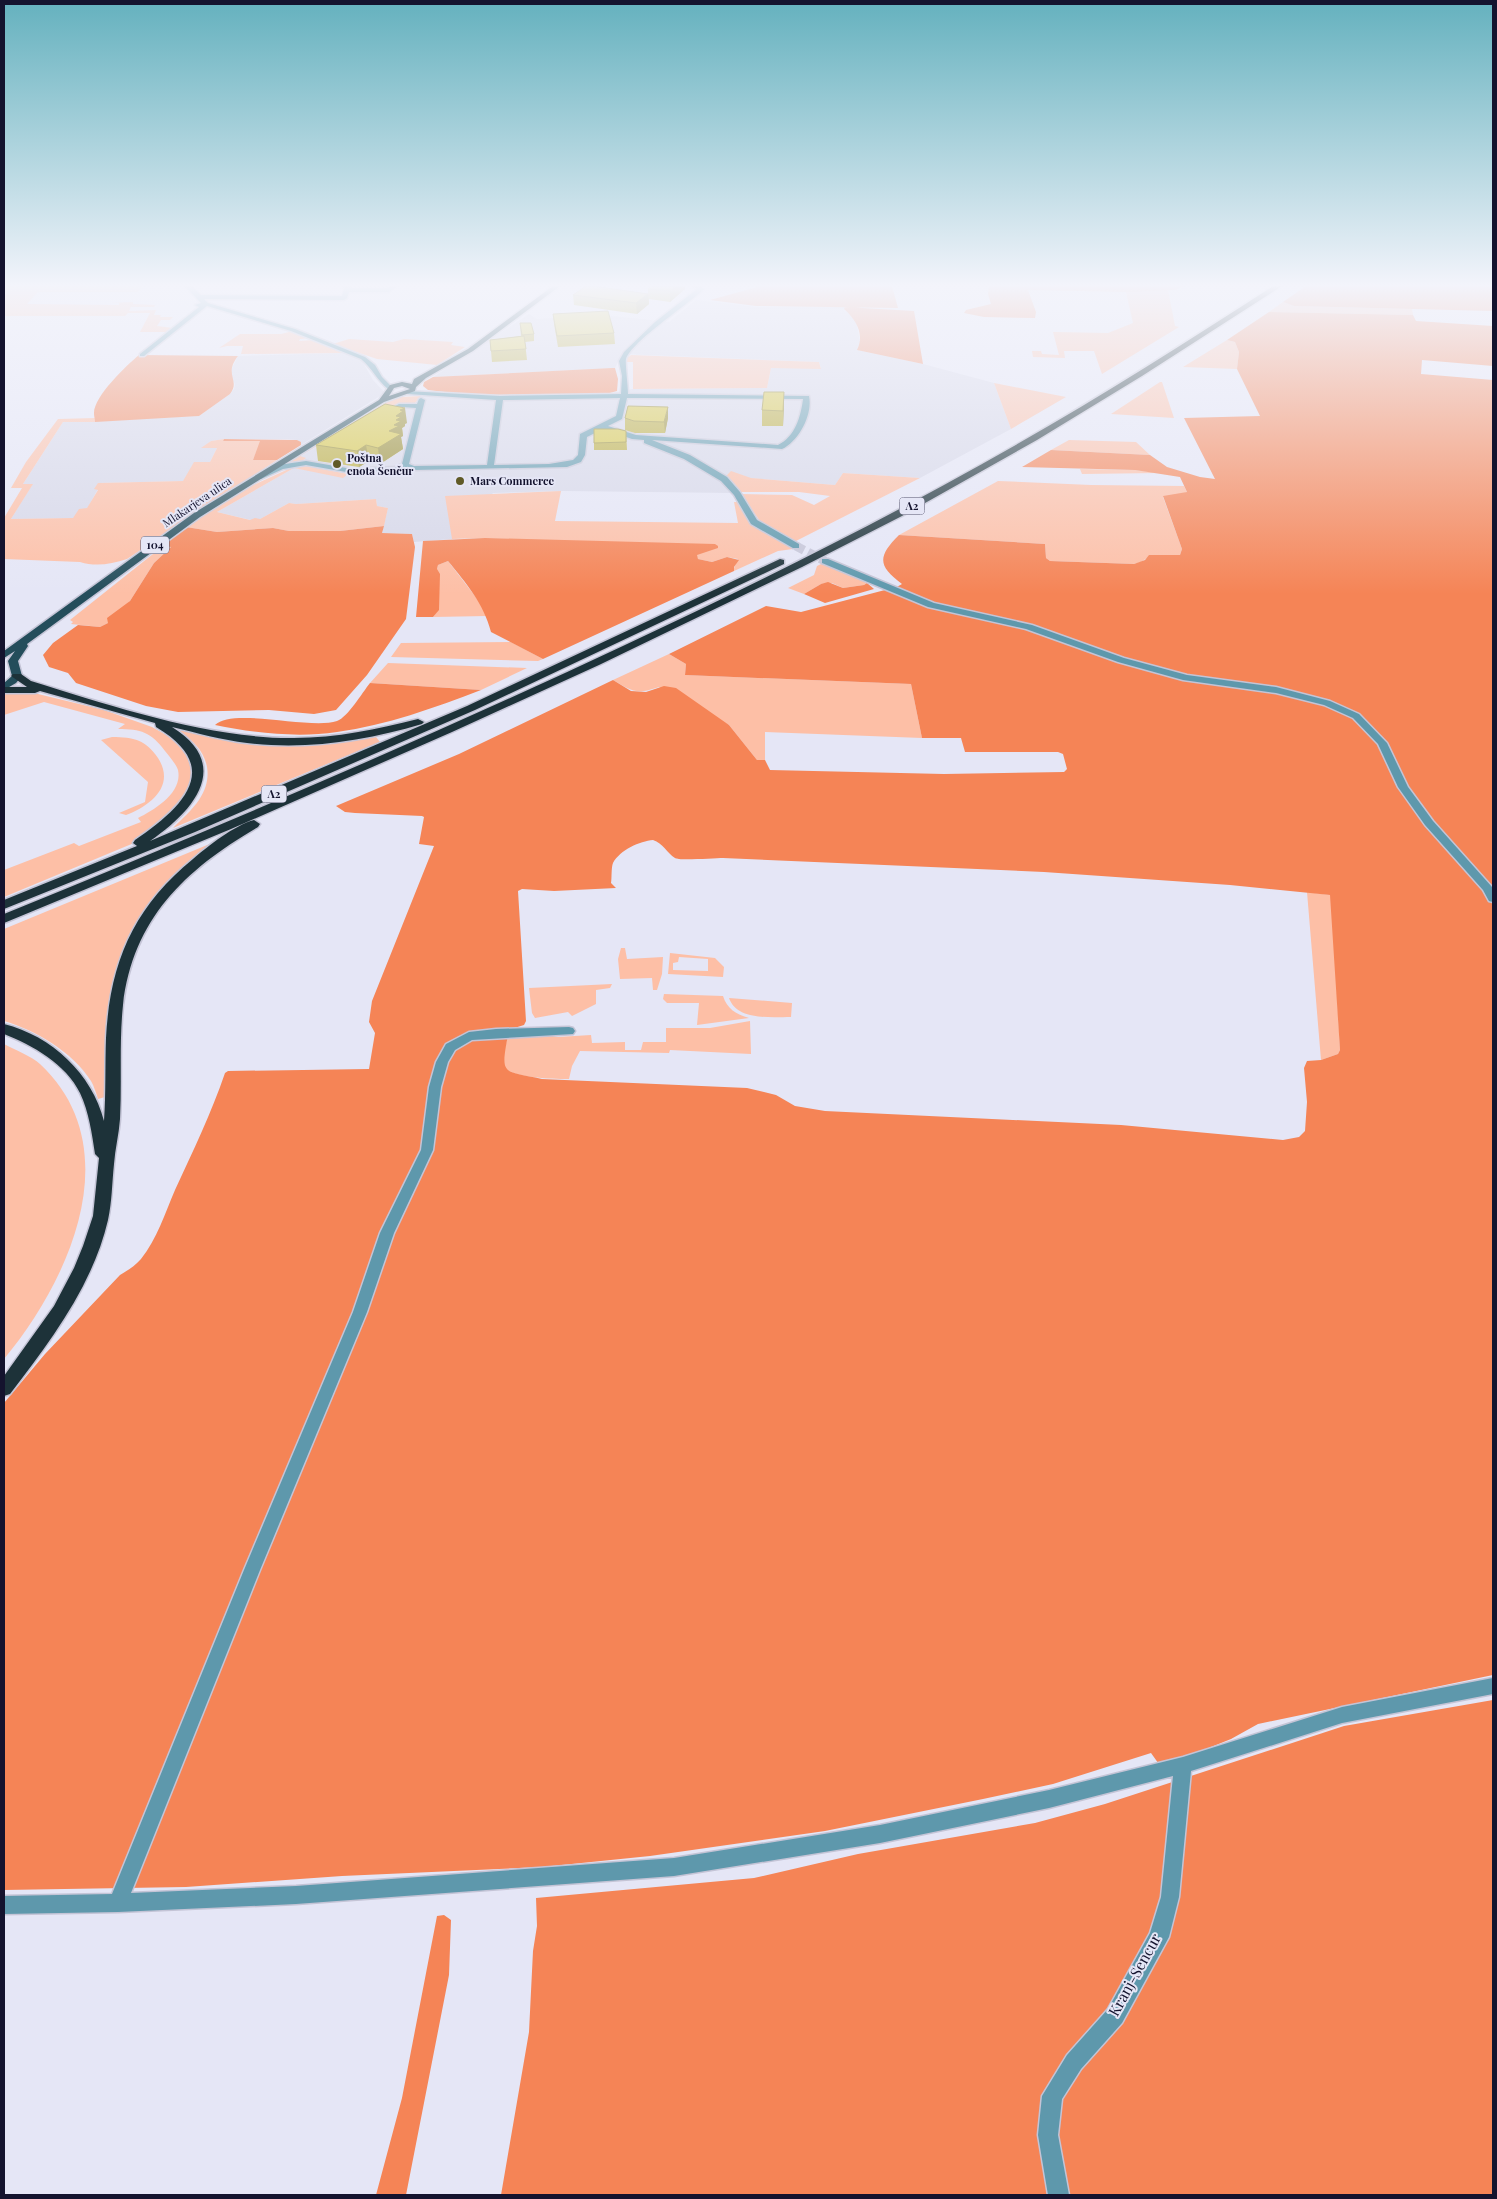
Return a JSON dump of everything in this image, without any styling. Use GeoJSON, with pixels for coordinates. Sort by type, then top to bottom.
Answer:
{"type":"FeatureCollection","features":[{"type":"Feature","properties":{"kind":"highway","name":"A2"},"geometry":{"type":"LineString","coordinates":[[4,919],[302,795],[528,694],[656,634],[878,525],[995,461],[1117,389]]}},
{"type":"Feature","properties":{"kind":"highway"},"geometry":{"type":"LineString","coordinates":[[948,476],[1024,433]]}},
{"type":"Feature","properties":{"kind":"highway","name":"A2"},"geometry":{"type":"LineString","coordinates":[[4,905],[260,800],[470,708],[583,657],[808,548]]}},
{"type":"Feature","properties":{"kind":"highway"},"geometry":{"type":"LineString","coordinates":[[11,668],[27,683],[62,694],[153,720],[239,738],[306,742],[368,735],[400,728],[443,713],[470,708]]}},
{"type":"Feature","properties":{"kind":"highway"},"geometry":{"type":"LineString","coordinates":[[4,688],[62,694]]}},
{"type":"Feature","properties":{"kind":"highway"},"geometry":{"type":"LineString","coordinates":[[76,876],[99,860],[133,846],[152,834],[168,823],[191,799],[198,774],[194,754],[188,745],[153,720]]}},
{"type":"Feature","properties":{"kind":"highway"},"geometry":{"type":"LineString","coordinates":[[4,1389],[56,1318],[89,1253],[99,1222],[105,1190],[112,1119],[112,1060],[118,988],[125,958],[137,928],[157,900],[182,872],[224,842],[281,811],[302,795]]}},
{"type":"Feature","properties":{"kind":"highway"},"geometry":{"type":"LineString","coordinates":[[4,1029],[38,1044],[56,1057],[75,1076],[84,1089],[96,1120],[106,1165]]}},
{"type":"Feature","properties":{"kind":"main road"},"geometry":{"type":"LineString","coordinates":[[390,389],[396,389]]}},
{"type":"Feature","properties":{"kind":"main road","name":"104"},"geometry":{"type":"LineString","coordinates":[[382,401],[390,389]]}},
{"type":"Feature","properties":{"kind":"main road"},"geometry":{"type":"LineString","coordinates":[[382,401],[406,389]]}},
{"type":"Feature","properties":{"kind":"main road","name":"Mlakarjeva ulica"},"geometry":{"type":"LineString","coordinates":[[34,635],[179,528],[245,484],[382,401]]}},
{"type":"Feature","properties":{"kind":"main road","name":"104"},"geometry":{"type":"LineString","coordinates":[[4,655],[34,635]]}},
{"type":"Feature","properties":{"kind":"main road","name":"104"},"geometry":{"type":"LineString","coordinates":[[4,688],[13,681],[11,668],[14,657],[34,635]]}},
{"type":"Feature","properties":{"kind":"street"},"geometry":{"type":"LineString","coordinates":[[409,389],[424,393],[500,398],[624,396],[807,397],[806,405],[794,437],[787,445],[779,447],[635,437]]}},
{"type":"Feature","properties":{"kind":"street"},"geometry":{"type":"LineString","coordinates":[[409,467],[490,467],[569,464],[579,460],[582,456],[583,436],[619,417],[624,389]]}},
{"type":"Feature","properties":{"kind":"street"},"geometry":{"type":"LineString","coordinates":[[245,484],[281,467],[306,463],[352,471],[396,469],[404,472],[409,467],[419,406],[424,393]]}},
{"type":"Feature","properties":{"kind":"street"},"geometry":{"type":"LineString","coordinates":[[490,467],[500,398]]}},
{"type":"Feature","properties":{"kind":"street"},"geometry":{"type":"LineString","coordinates":[[373,421],[399,405],[419,406]]}},
{"type":"Feature","properties":{"kind":"street"},"geometry":{"type":"LineString","coordinates":[[602,426],[687,458],[714,472],[724,479],[737,494],[754,522],[796,546]]}},
{"type":"Feature","properties":{"kind":"street"},"geometry":{"type":"LineString","coordinates":[[306,463],[314,457]]}},
{"type":"Feature","properties":{"kind":"street"},"geometry":{"type":"LineString","coordinates":[[825,561],[887,588],[931,604],[1029,626],[1121,660],[1186,678],[1276,690],[1327,702],[1356,716],[1382,743],[1403,787],[1429,824],[1488,889],[1493,899]]}},
{"type":"Feature","properties":{"kind":"street"},"geometry":{"type":"LineString","coordinates":[[118,1903],[244,1588],[360,1312],[387,1233],[427,1150],[435,1087],[442,1062],[450,1047],[469,1036],[496,1033],[569,1031]]}},
{"type":"Feature","properties":{"kind":"street"},"geometry":{"type":"LineString","coordinates":[[4,1905],[118,1903],[296,1895],[674,1867],[889,1832],[1049,1799],[1183,1765],[1342,1716],[1493,1686]]}},
{"type":"Feature","properties":{"kind":"street","name":"Kranj-Sencur"},"geometry":{"type":"LineString","coordinates":[[1059,2195],[1048,2135],[1052,2096],[1074,2062],[1115,2016],[1159,1937],[1170,1897],[1183,1765]]}},
{"type":"Feature","properties":{"kind":"shaded area"},"geometry":{"type":"Polygon","coordinates":[[[233,389],[230,394],[199,416],[95,422],[95,407],[105,390],[233,389]]]}},
{"type":"Feature","properties":{"kind":"shaded area"},"geometry":{"type":"Polygon","coordinates":[[[234,389],[381,389],[385,393],[301,445],[301,442],[297,440],[288,439],[224,439],[211,441],[203,448],[217,448],[210,462],[183,481],[98,483],[98,489],[87,509],[73,518],[11,519],[32,485],[23,484],[63,422],[199,416],[230,394],[234,389]]]}},
{"type":"Feature","properties":{"kind":"shaded area"},"geometry":{"type":"Polygon","coordinates":[[[426,389],[617,389],[617,391],[606,394],[470,395],[426,389]]]}},
{"type":"Feature","properties":{"kind":"shaded area"},"geometry":{"type":"Polygon","coordinates":[[[633,389],[996,389],[1011,429],[920,478],[843,473],[835,485],[726,476],[740,492],[564,491],[493,493],[452,539],[414,542],[412,534],[382,533],[388,508],[377,506],[376,499],[289,503],[260,519],[251,520],[217,512],[294,468],[348,476],[348,474],[307,466],[295,466],[305,459],[299,457],[384,407],[415,403],[426,393],[606,394],[633,389]]]}},
{"type":"Feature","properties":{"kind":"shaded area"},"geometry":{"type":"Polygon","coordinates":[[[996,389],[1023,389],[1066,397],[1011,429],[996,389]]]}},
{"type":"Feature","properties":{"kind":"shaded area"},"geometry":{"type":"Polygon","coordinates":[[[1150,389],[1164,389],[1174,418],[1111,414],[1150,389]]]}},
{"type":"Feature","properties":{"kind":"shaded area"},"geometry":{"type":"Polygon","coordinates":[[[1247,389],[1493,389],[1493,1675],[1258,1724],[1231,1739],[1161,1767],[1151,1753],[1053,1784],[825,1831],[650,1856],[542,1867],[342,1876],[186,1887],[4,1890],[4,1403],[45,1354],[120,1275],[136,1264],[147,1251],[202,1132],[225,1073],[228,1071],[369,1069],[375,1033],[369,1022],[372,1001],[434,846],[419,844],[424,817],[422,816],[345,812],[336,806],[459,754],[613,680],[631,691],[646,692],[664,686],[676,688],[729,725],[757,760],[765,760],[770,770],[944,774],[1064,772],[1067,769],[1063,754],[1058,752],[965,752],[961,738],[922,738],[911,684],[685,675],[686,664],[669,654],[766,606],[801,612],[885,590],[904,597],[909,596],[895,588],[902,584],[888,572],[883,561],[887,549],[899,535],[1045,544],[1046,558],[1050,561],[1134,564],[1145,560],[1149,555],[1180,555],[1182,549],[1163,496],[1187,492],[1180,477],[1135,470],[1022,467],[1051,450],[1150,455],[1167,467],[1200,477],[1215,479],[1184,418],[1260,416],[1247,389]],[[653,840],[642,842],[620,854],[612,865],[611,883],[616,888],[554,891],[522,889],[518,891],[526,1021],[524,1025],[499,1033],[508,1035],[504,1058],[507,1069],[519,1074],[542,1079],[747,1088],[776,1095],[795,1106],[825,1111],[1121,1125],[1283,1140],[1299,1137],[1305,1131],[1307,1102],[1304,1068],[1307,1061],[1321,1060],[1338,1054],[1340,1050],[1330,895],[1230,885],[1044,872],[723,858],[678,859],[653,840]]]}},
{"type":"Feature","properties":{"kind":"shaded area"},"geometry":{"type":"Polygon","coordinates":[[[421,396],[415,403],[384,407],[300,456],[306,458],[302,461],[278,466],[389,401],[400,397],[421,396]]]}},
{"type":"Feature","properties":{"kind":"shaded area"},"geometry":{"type":"Polygon","coordinates":[[[95,418],[95,422],[63,422],[23,484],[33,484],[11,519],[73,518],[79,509],[87,508],[98,490],[94,489],[98,483],[183,481],[194,462],[210,462],[217,448],[201,448],[211,441],[224,439],[223,441],[261,441],[253,460],[277,460],[127,559],[98,565],[80,562],[4,559],[4,518],[22,488],[11,488],[26,462],[58,419],[95,418]]]}},
{"type":"Feature","properties":{"kind":"shaded area"},"geometry":{"type":"Polygon","coordinates":[[[224,439],[297,440],[301,442],[301,445],[277,460],[253,460],[260,441],[223,441],[224,439]]]}},
{"type":"Feature","properties":{"kind":"shaded area"},"geometry":{"type":"Polygon","coordinates":[[[1069,440],[1136,442],[1150,455],[1051,450],[1069,440]]]}},
{"type":"Feature","properties":{"kind":"shaded area"},"geometry":{"type":"Polygon","coordinates":[[[295,466],[307,466],[348,474],[343,478],[294,468],[217,512],[250,520],[260,519],[289,503],[376,499],[377,506],[388,508],[384,526],[340,531],[289,531],[273,528],[217,532],[186,527],[238,492],[295,466]]]}},
{"type":"Feature","properties":{"kind":"shaded area"},"geometry":{"type":"Polygon","coordinates":[[[1080,469],[1135,470],[1160,473],[1082,474],[1080,469]]]}},
{"type":"Feature","properties":{"kind":"shaded area"},"geometry":{"type":"Polygon","coordinates":[[[731,471],[751,478],[835,485],[843,473],[920,478],[794,542],[762,524],[741,494],[792,495],[814,505],[830,496],[799,492],[740,492],[726,476],[731,471]]]}},
{"type":"Feature","properties":{"kind":"shaded area"},"geometry":{"type":"Polygon","coordinates":[[[998,481],[1184,486],[1187,492],[1163,497],[1182,549],[1180,555],[1147,558],[1134,564],[1050,561],[1046,558],[1045,544],[899,535],[998,481]]]}},
{"type":"Feature","properties":{"kind":"shaded area"},"geometry":{"type":"Polygon","coordinates":[[[561,491],[555,521],[738,523],[734,502],[738,502],[752,523],[793,549],[778,551],[734,571],[738,559],[727,557],[712,562],[698,559],[696,555],[574,543],[483,538],[452,539],[445,496],[561,491]]]}},
{"type":"Feature","properties":{"kind":"shaded area"},"geometry":{"type":"Polygon","coordinates":[[[384,526],[382,533],[412,534],[415,547],[406,619],[367,675],[336,710],[314,714],[269,710],[178,712],[146,706],[76,683],[68,673],[49,667],[43,655],[53,643],[78,625],[100,627],[108,623],[107,618],[130,601],[154,563],[171,547],[163,546],[186,527],[217,532],[273,528],[289,531],[340,531],[384,526]]]}},
{"type":"Feature","properties":{"kind":"shaded area"},"geometry":{"type":"Polygon","coordinates":[[[485,538],[715,544],[718,548],[697,555],[698,559],[712,562],[727,557],[739,560],[734,567],[734,571],[543,659],[491,632],[479,603],[448,561],[438,565],[437,569],[440,574],[439,610],[433,617],[416,617],[423,541],[485,538]]]}},
{"type":"Feature","properties":{"kind":"shaded area"},"geometry":{"type":"Polygon","coordinates":[[[163,546],[171,547],[154,563],[130,601],[108,623],[100,627],[71,624],[73,622],[70,620],[163,546]]]}},
{"type":"Feature","properties":{"kind":"shaded area"},"geometry":{"type":"Polygon","coordinates":[[[448,561],[481,604],[487,616],[433,617],[439,609],[438,565],[448,561]]]}},
{"type":"Feature","properties":{"kind":"shaded area"},"geometry":{"type":"Polygon","coordinates":[[[823,563],[867,583],[843,588],[832,583],[821,584],[804,594],[788,588],[814,575],[817,566],[823,563]]]}},
{"type":"Feature","properties":{"kind":"shaded area"},"geometry":{"type":"Polygon","coordinates":[[[828,582],[843,588],[867,583],[874,589],[825,603],[804,594],[828,582]]]}},
{"type":"Feature","properties":{"kind":"shaded area"},"geometry":{"type":"Polygon","coordinates":[[[511,642],[543,659],[538,661],[391,657],[401,643],[511,642]]]}},
{"type":"Feature","properties":{"kind":"shaded area"},"geometry":{"type":"Polygon","coordinates":[[[669,654],[686,664],[685,675],[911,684],[922,738],[765,732],[765,760],[757,760],[729,725],[659,687],[645,691],[635,691],[613,680],[669,654]]]}},
{"type":"Feature","properties":{"kind":"shaded area"},"geometry":{"type":"Polygon","coordinates":[[[388,663],[527,668],[481,690],[370,683],[388,663]]]}},
{"type":"Feature","properties":{"kind":"shaded area"},"geometry":{"type":"Polygon","coordinates":[[[370,683],[481,690],[428,709],[374,725],[322,734],[276,734],[215,725],[224,720],[238,718],[309,723],[337,721],[350,710],[370,683]]]}},
{"type":"Feature","properties":{"kind":"shaded area"},"geometry":{"type":"Polygon","coordinates":[[[4,692],[38,694],[104,710],[152,727],[177,741],[192,760],[193,783],[184,802],[134,843],[4,897],[4,870],[74,843],[79,846],[141,822],[138,818],[166,800],[172,793],[176,786],[178,770],[160,745],[150,736],[139,731],[118,729],[125,724],[44,702],[4,715],[4,692]]]}},
{"type":"Feature","properties":{"kind":"shaded area"},"geometry":{"type":"Polygon","coordinates":[[[178,730],[276,745],[295,746],[335,743],[376,737],[380,742],[173,828],[199,800],[207,780],[206,761],[202,753],[196,745],[178,730]]]}},
{"type":"Feature","properties":{"kind":"shaded area"},"geometry":{"type":"Polygon","coordinates":[[[112,737],[133,739],[144,743],[158,758],[163,768],[164,777],[158,794],[144,806],[126,815],[119,813],[145,802],[148,782],[101,740],[112,737]]]}},
{"type":"Feature","properties":{"kind":"shaded area"},"geometry":{"type":"Polygon","coordinates":[[[212,843],[164,886],[131,933],[119,961],[111,1001],[105,1097],[98,1099],[91,1081],[83,1070],[64,1052],[40,1036],[4,1021],[4,929],[212,843]]]}},
{"type":"Feature","properties":{"kind":"shaded area"},"geometry":{"type":"Polygon","coordinates":[[[1307,892],[1330,895],[1332,900],[1340,1050],[1338,1054],[1321,1060],[1307,892]]]}},
{"type":"Feature","properties":{"kind":"shaded area"},"geometry":{"type":"Polygon","coordinates":[[[621,948],[625,948],[627,959],[663,957],[662,974],[657,990],[653,990],[652,978],[620,979],[618,959],[621,948]]]}},
{"type":"Feature","properties":{"kind":"shaded area"},"geometry":{"type":"Polygon","coordinates":[[[670,953],[715,958],[724,967],[723,977],[668,974],[670,953]],[[679,957],[678,962],[673,963],[673,970],[708,971],[708,959],[679,957]]]}},
{"type":"Feature","properties":{"kind":"shaded area"},"geometry":{"type":"Polygon","coordinates":[[[612,984],[610,988],[596,990],[596,1004],[572,1016],[568,1012],[535,1018],[532,1013],[529,988],[612,984]]]}},
{"type":"Feature","properties":{"kind":"shaded area"},"geometry":{"type":"Polygon","coordinates":[[[664,994],[723,996],[733,1010],[749,1018],[697,1025],[699,1003],[667,1003],[663,999],[664,994]]]}},
{"type":"Feature","properties":{"kind":"shaded area"},"geometry":{"type":"Polygon","coordinates":[[[729,998],[792,1003],[791,1017],[765,1017],[747,1014],[739,1011],[729,998]]]}},
{"type":"Feature","properties":{"kind":"shaded area"},"geometry":{"type":"Polygon","coordinates":[[[750,1021],[751,1054],[670,1050],[669,1053],[580,1051],[572,1066],[569,1079],[515,1074],[508,1071],[503,1064],[503,1055],[508,1035],[535,1033],[558,1037],[591,1035],[592,1043],[625,1042],[625,1050],[641,1050],[643,1042],[666,1042],[666,1028],[710,1028],[750,1021]]]}},
{"type":"Feature","properties":{"kind":"shaded area"},"geometry":{"type":"Polygon","coordinates":[[[4,1044],[40,1064],[67,1098],[81,1135],[85,1174],[80,1214],[68,1254],[50,1292],[28,1327],[4,1359],[4,1044]]]}},
{"type":"Feature","properties":{"kind":"shaded area"},"geometry":{"type":"Polygon","coordinates":[[[1493,1700],[1493,2195],[501,2195],[529,2032],[533,1951],[537,1926],[536,1898],[754,1878],[858,1854],[1035,1823],[1105,1804],[1344,1726],[1493,1700]]]}},
{"type":"Feature","properties":{"kind":"shaded area"},"geometry":{"type":"Polygon","coordinates":[[[444,1915],[451,1920],[449,1975],[406,2195],[376,2195],[402,2098],[437,1916],[444,1915]]]}},
{"type":"Feature","properties":{"kind":"building"},"geometry":{"type":"Polygon","coordinates":[[[764,392],[784,392],[783,411],[762,410],[764,392]]]}},
{"type":"Feature","properties":{"kind":"building"},"geometry":{"type":"Polygon","coordinates":[[[385,404],[405,408],[400,410],[403,411],[396,416],[401,417],[396,420],[401,421],[394,425],[399,426],[389,431],[401,434],[378,448],[366,445],[357,451],[316,445],[385,404]]]}},
{"type":"Feature","properties":{"kind":"building"},"geometry":{"type":"Polygon","coordinates":[[[628,406],[668,407],[664,422],[634,421],[625,418],[628,406]]]}},
{"type":"Feature","properties":{"kind":"building"},"geometry":{"type":"Polygon","coordinates":[[[594,429],[626,431],[626,442],[594,443],[594,429]]]}},
{"type":"Feature","properties":{"kind":"tunnel"},"geometry":{"type":"LineString","coordinates":[[796,546],[825,561]]}},
{"type":"Feature","properties":{"kind":"place","name":"Poštna enota Šenčur"},"geometry":{"type":"Point","coordinates":[337,464]}},
{"type":"Feature","properties":{"kind":"place","name":"Mars Commerce"},"geometry":{"type":"Point","coordinates":[460,481]}}]}
